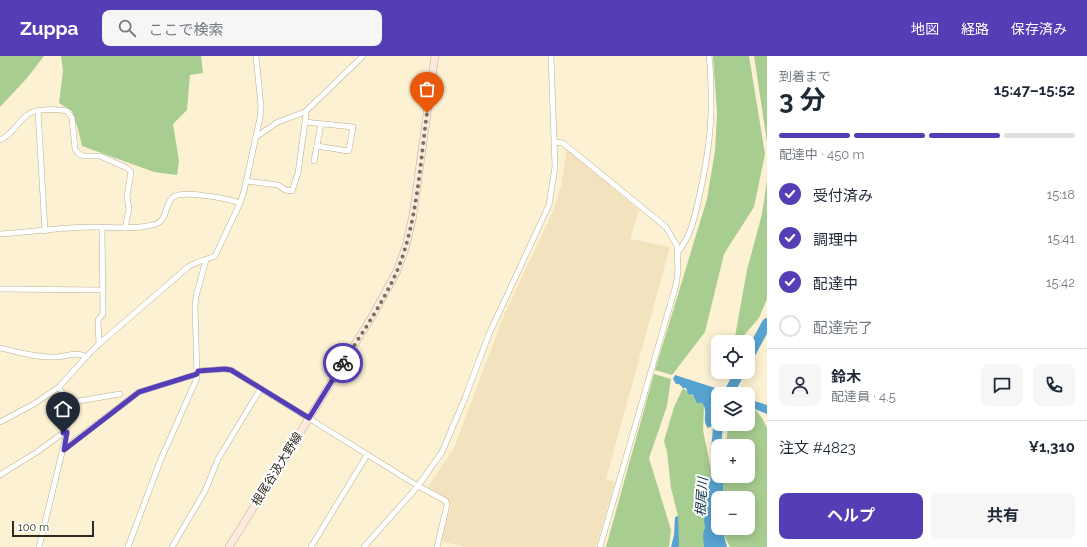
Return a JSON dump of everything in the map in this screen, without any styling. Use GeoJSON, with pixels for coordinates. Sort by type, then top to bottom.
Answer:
{"type":"FeatureCollection","features":[{"type":"Feature","properties":{"kind":"main road","name":"根尾谷汲大野線"},"geometry":{"type":"LineString","coordinates":[[229,547],[387,291],[397,271],[406,246],[413,215],[435,56]]}},
{"type":"Feature","properties":{"kind":"street"},"geometry":{"type":"LineString","coordinates":[[0,422],[34,404],[59,387],[99,344],[188,266],[215,256],[240,203],[247,181],[256,138],[261,106],[256,56]]}},
{"type":"Feature","properties":{"kind":"street"},"geometry":{"type":"LineString","coordinates":[[256,138],[278,122],[305,112],[363,56]]}},
{"type":"Feature","properties":{"kind":"street"},"geometry":{"type":"LineString","coordinates":[[364,547],[418,486],[442,452],[453,428],[489,334],[549,205],[555,166],[552,56]]}},
{"type":"Feature","properties":{"kind":"street"},"geometry":{"type":"LineString","coordinates":[[678,252],[693,226],[709,151],[712,119],[711,71],[709,56]]}},
{"type":"Feature","properties":{"kind":"street"},"geometry":{"type":"LineString","coordinates":[[0,140],[14,131],[28,114],[55,109],[67,111],[72,118],[75,149],[78,153],[83,156],[100,156],[127,168],[131,172],[127,196],[129,209],[125,228]]}},
{"type":"Feature","properties":{"kind":"street"},"geometry":{"type":"LineString","coordinates":[[38,111],[45,231]]}},
{"type":"Feature","properties":{"kind":"street"},"geometry":{"type":"LineString","coordinates":[[247,181],[278,185],[285,190],[292,191],[298,173],[305,112]]}},
{"type":"Feature","properties":{"kind":"street"},"geometry":{"type":"LineString","coordinates":[[305,122],[353,127],[348,151],[317,146]]}},
{"type":"Feature","properties":{"kind":"street"},"geometry":{"type":"LineString","coordinates":[[314,161],[321,124]]}},
{"type":"Feature","properties":{"kind":"street"},"geometry":{"type":"LineString","coordinates":[[554,142],[563,143],[666,227],[677,246],[678,252],[676,285],[600,547]]}},
{"type":"Feature","properties":{"kind":"street"},"geometry":{"type":"LineString","coordinates":[[0,234],[125,228],[153,225],[163,220],[172,198],[177,194],[230,199],[240,203]]}},
{"type":"Feature","properties":{"kind":"street"},"geometry":{"type":"LineString","coordinates":[[99,344],[98,320],[103,314],[102,228]]}},
{"type":"Feature","properties":{"kind":"street"},"geometry":{"type":"LineString","coordinates":[[128,547],[160,459],[197,378],[195,306],[196,296],[206,260]]}},
{"type":"Feature","properties":{"kind":"street"},"geometry":{"type":"LineString","coordinates":[[0,289],[102,290]]}},
{"type":"Feature","properties":{"kind":"street"},"geometry":{"type":"LineString","coordinates":[[0,348],[47,357],[75,354],[84,355],[86,357]]}},
{"type":"Feature","properties":{"kind":"street"},"geometry":{"type":"LineString","coordinates":[[64,450],[139,392],[197,373],[225,369],[231,370],[367,455],[446,501],[447,505],[437,547]]}},
{"type":"Feature","properties":{"kind":"street"},"geometry":{"type":"LineString","coordinates":[[39,547],[64,450],[67,432],[67,403],[59,387]]}},
{"type":"Feature","properties":{"kind":"street"},"geometry":{"type":"LineString","coordinates":[[172,547],[205,491],[218,459],[261,388]]}},
{"type":"Feature","properties":{"kind":"street"},"geometry":{"type":"LineString","coordinates":[[67,403],[120,394]]}},
{"type":"Feature","properties":{"kind":"street"},"geometry":{"type":"LineString","coordinates":[[0,475],[37,452],[63,433],[67,432]]}},
{"type":"Feature","properties":{"kind":"street"},"geometry":{"type":"LineString","coordinates":[[310,547],[367,455]]}},
{"type":"Feature","properties":{"kind":"shaded area"},"geometry":{"type":"Polygon","coordinates":[[[567,149],[639,210],[630,239],[670,247],[606,479],[615,482],[596,547],[465,547],[441,541],[451,505],[447,498],[428,487],[454,448],[504,315],[553,211],[561,186],[567,149]]]}},
{"type":"Feature","properties":{"kind":"green space"},"geometry":{"type":"Polygon","coordinates":[[[0,56],[44,56],[27,78],[0,107],[0,56]]]}},
{"type":"Feature","properties":{"kind":"green space"},"geometry":{"type":"Polygon","coordinates":[[[61,56],[201,56],[203,73],[190,75],[187,110],[173,124],[179,161],[177,175],[154,172],[82,146],[72,111],[59,103],[63,71],[61,56]]]}},
{"type":"Feature","properties":{"kind":"green space"},"geometry":{"type":"Polygon","coordinates":[[[713,56],[749,56],[765,154],[754,207],[724,254],[705,332],[672,375],[655,370],[707,199],[715,151],[717,113],[713,56]]]}},
{"type":"Feature","properties":{"kind":"green space"},"geometry":{"type":"Polygon","coordinates":[[[754,56],[767,56],[767,142],[754,56]]]}},
{"type":"Feature","properties":{"kind":"green space"},"geometry":{"type":"Polygon","coordinates":[[[767,180],[767,299],[759,318],[744,335],[735,335],[747,270],[762,214],[767,180]]]}},
{"type":"Feature","properties":{"kind":"green space"},"geometry":{"type":"Polygon","coordinates":[[[654,374],[671,379],[667,406],[649,458],[671,530],[669,547],[606,547],[654,374]]]}},
{"type":"Feature","properties":{"kind":"green space"},"geometry":{"type":"Polygon","coordinates":[[[683,388],[704,405],[703,430],[711,470],[704,547],[676,547],[678,516],[671,488],[667,452],[664,441],[674,407],[683,388]]]}},
{"type":"Feature","properties":{"kind":"green space"},"geometry":{"type":"Polygon","coordinates":[[[755,409],[767,428],[767,547],[730,547],[724,535],[755,535],[755,491],[723,491],[723,483],[755,483],[755,439],[727,439],[727,431],[755,431],[755,409]]]}},
{"type":"Feature","properties":{"kind":"water"},"geometry":{"type":"Polygon","coordinates":[[[675,375],[712,387],[711,387],[711,426],[708,428],[706,425],[705,409],[702,403],[697,403],[693,395],[688,394],[686,388],[676,384],[673,379],[675,375]]]}},
{"type":"Feature","properties":{"kind":"water"},"geometry":{"type":"Polygon","coordinates":[[[755,401],[767,405],[767,414],[755,409],[755,401]]]}},
{"type":"Feature","properties":{"kind":"water"},"geometry":{"type":"Polygon","coordinates":[[[713,431],[722,431],[722,439],[712,439],[713,431]]]}},
{"type":"Feature","properties":{"kind":"water"},"geometry":{"type":"Polygon","coordinates":[[[711,473],[711,483],[723,483],[723,491],[711,491],[711,535],[724,535],[727,547],[704,547],[704,520],[711,473]]]}},
{"type":"Feature","properties":{"kind":"water","name":"根尾川"},"geometry":{"type":"Polygon","coordinates":[[[678,516],[679,545],[678,547],[671,547],[674,535],[675,517],[678,516]]]}},
{"type":"Feature","properties":{"kind":"waterway","name":"根尾川"},"geometry":{"type":"LineString","coordinates":[[755,345],[767,323]]}},
{"type":"Feature","properties":{"kind":"waterway","name":"根尾川"},"geometry":{"type":"LineString","coordinates":[[732,387],[736,379]]}},
{"type":"Feature","properties":{"kind":"way so far"},"geometry":{"type":"LineString","coordinates":[[343,363],[387,291],[397,271],[406,246],[413,215],[427,113]]}},
{"type":"Feature","properties":{"kind":"route"},"geometry":{"type":"LineString","coordinates":[[63,433],[67,432],[64,450],[139,392],[197,374],[198,371],[225,369],[231,370],[309,418],[343,363]]}}]}
